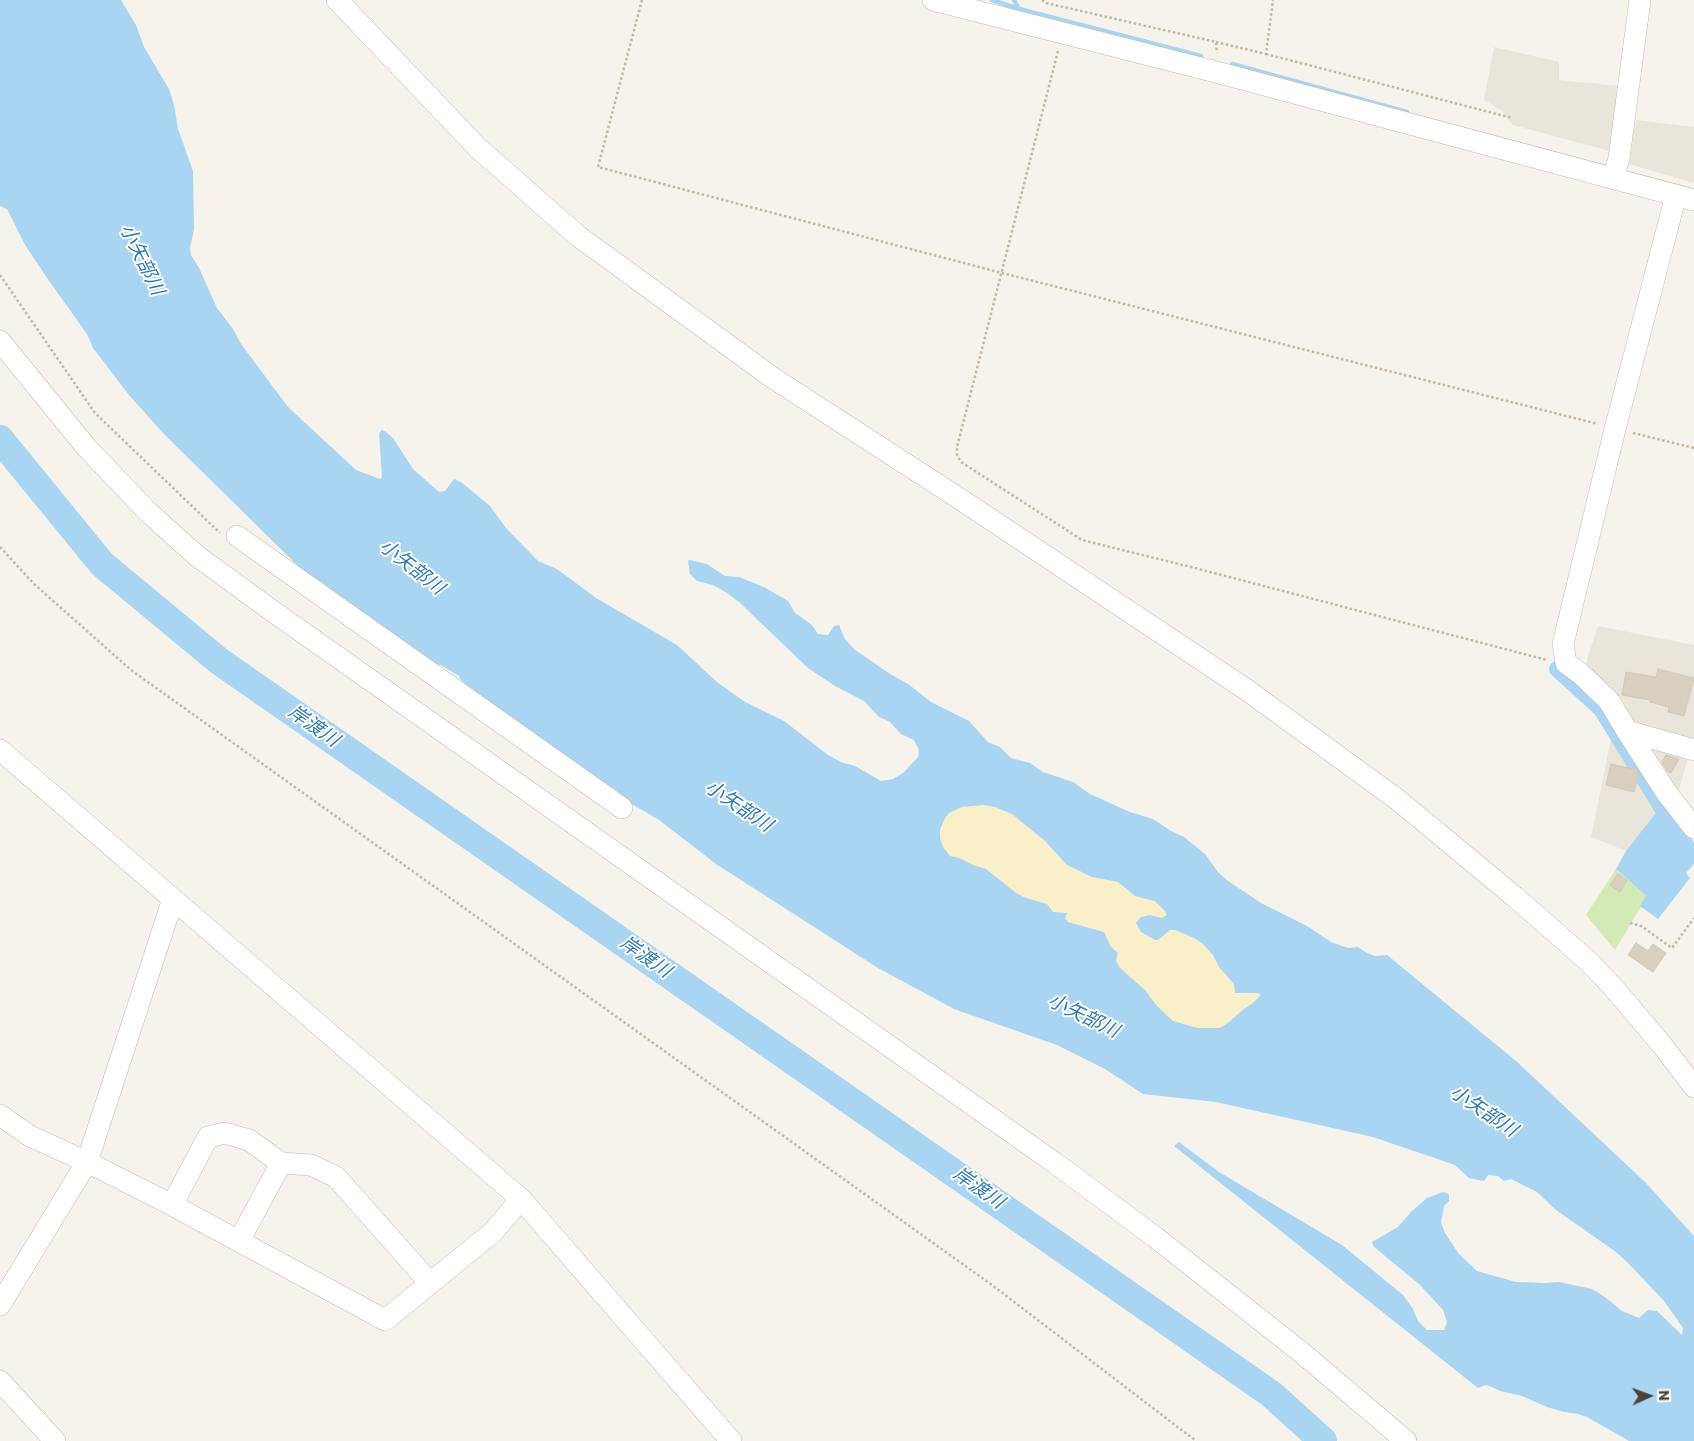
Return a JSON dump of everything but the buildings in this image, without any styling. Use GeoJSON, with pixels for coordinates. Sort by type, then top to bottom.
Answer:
{"type":"FeatureCollection","features":[{"type":"Feature","properties":{"kind":"street"},"geometry":{"type":"LineString","coordinates":[[337,0],[478,148],[578,236],[773,378],[960,498],[1247,690],[1398,800],[1515,897],[1588,961],[1613,987],[1662,1045],[1694,1087]]}},
{"type":"Feature","properties":{"kind":"street"},"geometry":{"type":"LineString","coordinates":[[933,0],[1063,34],[1615,170],[1685,197],[1615,429],[1563,644],[1566,663],[1610,701],[1666,792],[1694,828]]}},
{"type":"Feature","properties":{"kind":"street"},"geometry":{"type":"LineString","coordinates":[[1615,170],[1640,0]]}},
{"type":"Feature","properties":{"kind":"street"},"geometry":{"type":"LineString","coordinates":[[0,341],[87,448],[148,512],[197,556],[296,628],[1055,1163],[1155,1237],[1301,1352],[1406,1441]]}},
{"type":"Feature","properties":{"kind":"street"},"geometry":{"type":"LineString","coordinates":[[237,536],[622,808]]}},
{"type":"Feature","properties":{"kind":"street"},"geometry":{"type":"LineString","coordinates":[[1627,731],[1694,750]]}},
{"type":"Feature","properties":{"kind":"street"},"geometry":{"type":"LineString","coordinates":[[0,750],[521,1199],[731,1441]]}},
{"type":"Feature","properties":{"kind":"street"},"geometry":{"type":"LineString","coordinates":[[0,1305],[87,1162],[172,900]]}},
{"type":"Feature","properties":{"kind":"street"},"geometry":{"type":"LineString","coordinates":[[0,1115],[30,1136],[87,1162],[172,1205],[385,1320],[493,1232],[521,1199]]}},
{"type":"Feature","properties":{"kind":"street"},"geometry":{"type":"LineString","coordinates":[[172,1205],[208,1137],[225,1133],[249,1140],[281,1163],[311,1165],[336,1177],[430,1283]]}},
{"type":"Feature","properties":{"kind":"street"},"geometry":{"type":"LineString","coordinates":[[239,1241],[281,1163]]}},
{"type":"Feature","properties":{"kind":"street"},"geometry":{"type":"LineString","coordinates":[[0,1380],[55,1441]]}},
{"type":"Feature","properties":{"kind":"path"},"geometry":{"type":"LineString","coordinates":[[642,0],[598,167],[1002,273],[1694,448]]}},
{"type":"Feature","properties":{"kind":"path"},"geometry":{"type":"LineString","coordinates":[[1042,0],[1046,3],[1266,54],[1512,118]]}},
{"type":"Feature","properties":{"kind":"path"},"geometry":{"type":"LineString","coordinates":[[1266,54],[1273,0]]}},
{"type":"Feature","properties":{"kind":"path"},"geometry":{"type":"LineString","coordinates":[[1063,34],[956,447],[957,455],[961,462],[1082,540],[1555,662],[1566,663]]}},
{"type":"Feature","properties":{"kind":"path"},"geometry":{"type":"LineString","coordinates":[[1216,42],[1222,66],[1220,73]]}},
{"type":"Feature","properties":{"kind":"path"},"geometry":{"type":"LineString","coordinates":[[0,275],[95,413],[230,542],[237,536]]}},
{"type":"Feature","properties":{"kind":"path"},"geometry":{"type":"LineString","coordinates":[[0,547],[34,584],[131,670],[992,1285],[1196,1441]]}},
{"type":"Feature","properties":{"kind":"path"},"geometry":{"type":"LineString","coordinates":[[1630,923],[1641,926],[1672,948],[1694,918]]}},
{"type":"Feature","properties":{"kind":"shaded area"},"geometry":{"type":"Polygon","coordinates":[[[1494,47],[1559,62],[1559,80],[1620,86],[1613,152],[1513,125],[1502,111],[1484,100],[1494,47]]]}},
{"type":"Feature","properties":{"kind":"shaded area"},"geometry":{"type":"Polygon","coordinates":[[[1636,120],[1694,127],[1694,183],[1629,164],[1636,120]]]}},
{"type":"Feature","properties":{"kind":"shaded area"},"geometry":{"type":"Polygon","coordinates":[[[1598,626],[1694,645],[1694,745],[1631,725],[1590,675],[1586,663],[1598,626]]]}},
{"type":"Feature","properties":{"kind":"shaded area"},"geometry":{"type":"Polygon","coordinates":[[[1612,734],[1640,770],[1662,805],[1626,851],[1591,837],[1612,734]]]}},
{"type":"Feature","properties":{"kind":"shaded area"},"geometry":{"type":"Polygon","coordinates":[[[1641,738],[1689,754],[1677,797],[1641,738]]]}},
{"type":"Feature","properties":{"kind":"green space"},"geometry":{"type":"Polygon","coordinates":[[[1616,869],[1647,897],[1615,950],[1586,915],[1616,869]]]}},
{"type":"Feature","properties":{"kind":"sand"},"geometry":{"type":"Polygon","coordinates":[[[983,805],[995,807],[1012,814],[1045,841],[1064,862],[1101,879],[1118,882],[1125,889],[1155,901],[1167,915],[1162,918],[1150,915],[1141,917],[1141,932],[1155,940],[1158,940],[1170,930],[1176,930],[1194,938],[1209,949],[1219,967],[1234,984],[1234,991],[1237,994],[1257,993],[1260,996],[1220,1028],[1198,1028],[1173,1021],[1157,1006],[1145,990],[1120,968],[1116,961],[1117,951],[1111,947],[1104,932],[1068,922],[1066,916],[1053,912],[1016,893],[986,869],[960,858],[950,856],[943,847],[940,838],[940,830],[945,818],[949,813],[962,807],[983,805]]]}},
{"type":"Feature","properties":{"kind":"water","name":"小矢部川"},"geometry":{"type":"Polygon","coordinates":[[[0,0],[121,0],[136,25],[144,47],[169,89],[174,105],[178,129],[193,171],[194,229],[190,248],[191,255],[217,308],[288,407],[356,470],[380,479],[382,477],[379,433],[382,430],[386,432],[393,438],[413,469],[439,492],[445,491],[454,479],[461,482],[490,506],[506,528],[538,561],[557,569],[596,598],[677,645],[717,682],[745,702],[784,721],[828,755],[841,762],[855,766],[881,781],[893,779],[903,773],[918,757],[919,750],[914,740],[901,734],[890,722],[879,717],[864,701],[835,686],[808,668],[739,602],[727,593],[713,585],[697,581],[690,574],[688,561],[707,564],[725,576],[739,577],[764,587],[788,601],[795,613],[812,625],[818,634],[828,635],[834,626],[839,625],[845,639],[854,649],[908,684],[931,702],[969,721],[988,742],[1000,747],[1011,758],[1030,763],[1043,772],[1073,782],[1090,794],[1130,812],[1153,819],[1184,837],[1205,854],[1218,872],[1228,881],[1261,903],[1307,926],[1331,942],[1348,948],[1358,947],[1375,956],[1387,955],[1516,1061],[1645,1182],[1694,1236],[1694,1441],[1629,1441],[1587,1417],[1547,1407],[1522,1396],[1500,1391],[1486,1385],[1478,1388],[1174,1146],[1179,1142],[1219,1172],[1342,1245],[1403,1295],[1413,1309],[1418,1321],[1427,1330],[1444,1330],[1447,1322],[1443,1310],[1420,1285],[1373,1246],[1372,1242],[1398,1227],[1427,1198],[1443,1192],[1449,1195],[1449,1201],[1444,1206],[1441,1222],[1445,1233],[1459,1254],[1477,1271],[1516,1282],[1559,1282],[1592,1289],[1622,1311],[1639,1318],[1648,1310],[1657,1311],[1682,1335],[1683,1328],[1664,1301],[1628,1263],[1616,1252],[1556,1210],[1537,1192],[1511,1179],[1504,1181],[1498,1176],[1488,1175],[1484,1181],[1469,1178],[1455,1165],[1373,1137],[1216,1102],[1143,1094],[1105,1069],[1057,1045],[954,1009],[878,968],[716,864],[659,820],[630,803],[481,697],[459,676],[441,665],[431,664],[339,597],[330,588],[300,568],[164,434],[129,395],[93,348],[87,334],[25,245],[7,209],[0,206],[0,0]],[[983,805],[962,807],[949,813],[940,830],[940,838],[943,847],[950,856],[960,858],[986,869],[1016,893],[1047,904],[1053,912],[1067,913],[1065,918],[1068,922],[1104,932],[1111,947],[1118,953],[1116,961],[1120,968],[1145,990],[1157,1006],[1173,1021],[1198,1028],[1220,1028],[1260,996],[1257,993],[1235,993],[1234,984],[1219,967],[1213,955],[1203,944],[1194,938],[1175,930],[1170,930],[1158,940],[1155,940],[1141,932],[1136,923],[1141,917],[1150,915],[1162,918],[1167,915],[1155,901],[1135,896],[1118,882],[1092,877],[1067,865],[1045,841],[1012,814],[995,807],[983,805]]]}},
{"type":"Feature","properties":{"kind":"water"},"geometry":{"type":"Polygon","coordinates":[[[1662,805],[1685,828],[1694,843],[1694,864],[1686,873],[1690,878],[1658,919],[1640,906],[1646,896],[1616,869],[1626,851],[1662,805]]]}},
{"type":"Feature","properties":{"kind":"waterway"},"geometry":{"type":"LineString","coordinates":[[992,0],[1019,9],[1201,56]]}},
{"type":"Feature","properties":{"kind":"waterway"},"geometry":{"type":"LineString","coordinates":[[1014,0],[1019,9]]}},
{"type":"Feature","properties":{"kind":"waterway"},"geometry":{"type":"LineString","coordinates":[[1232,64],[1407,112]]}},
{"type":"Feature","properties":{"kind":"waterway","name":"岸渡川"},"geometry":{"type":"LineString","coordinates":[[0,439],[102,564],[219,661],[1271,1394],[1323,1441]]}},
{"type":"Feature","properties":{"kind":"waterway"},"geometry":{"type":"LineString","coordinates":[[1557,669],[1601,709],[1662,808],[1675,822]]}}]}
